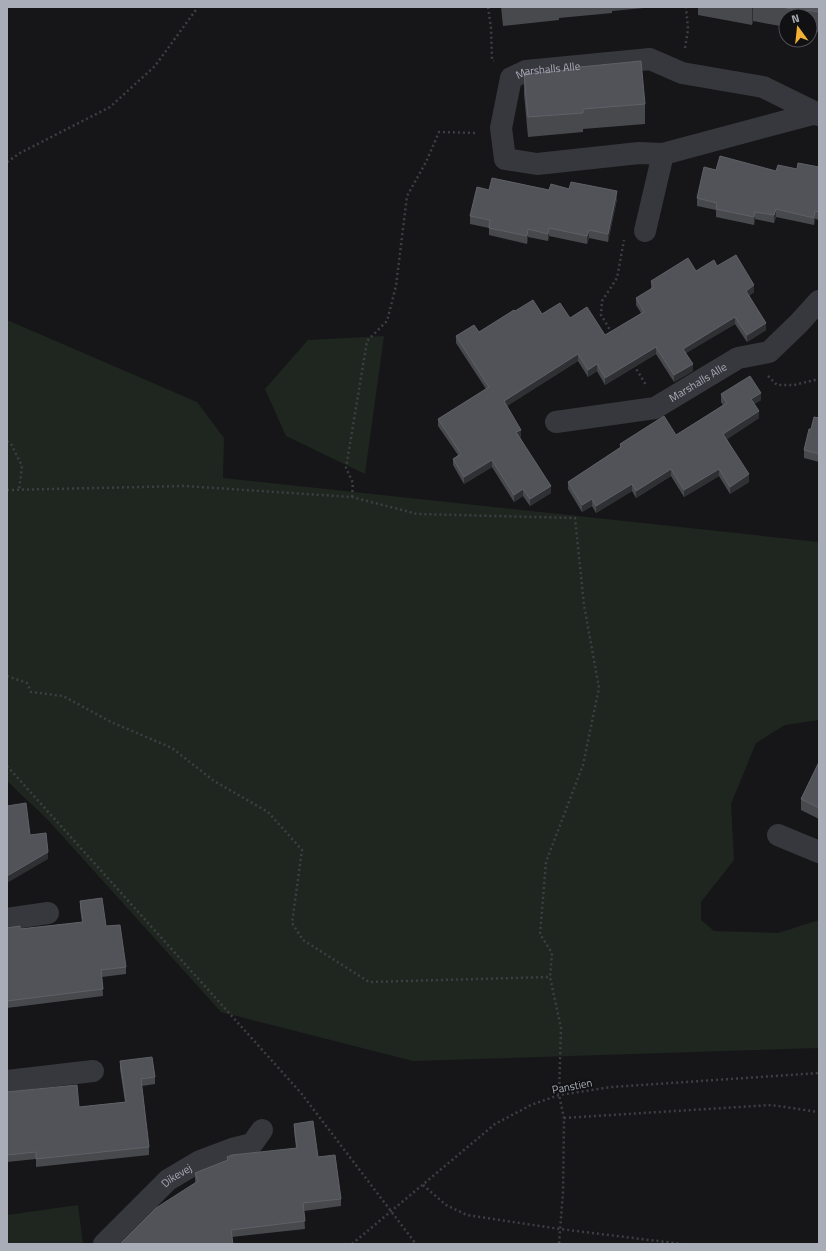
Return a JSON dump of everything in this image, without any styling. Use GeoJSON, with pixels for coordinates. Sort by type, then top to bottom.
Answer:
{"type":"FeatureCollection","features":[{"type":"Feature","properties":{"kind":"street","name":"Marshalls Alle"},"geometry":{"type":"LineString","coordinates":[[650,59],[682,73],[763,87],[818,114],[663,154],[639,153],[537,164],[505,159],[501,128],[511,78],[526,72],[650,59]]}},
{"type":"Feature","properties":{"kind":"street"},"geometry":{"type":"LineString","coordinates":[[645,230],[663,154]]}},
{"type":"Feature","properties":{"kind":"street","name":"Marshalls Alle"},"geometry":{"type":"LineString","coordinates":[[556,422],[655,408],[738,358],[769,352],[819,301]]}},
{"type":"Feature","properties":{"kind":"street"},"geometry":{"type":"LineString","coordinates":[[778,835],[819,852]]}},
{"type":"Feature","properties":{"kind":"street"},"geometry":{"type":"LineString","coordinates":[[7,919],[48,913]]}},
{"type":"Feature","properties":{"kind":"street"},"geometry":{"type":"LineString","coordinates":[[7,1081],[93,1071]]}},
{"type":"Feature","properties":{"kind":"street","name":"Dikevej"},"geometry":{"type":"LineString","coordinates":[[104,1244],[168,1180],[200,1161],[232,1149],[252,1144],[262,1130]]}},
{"type":"Feature","properties":{"kind":"path"},"geometry":{"type":"LineString","coordinates":[[7,162],[20,152],[110,108],[155,66],[198,7]]}},
{"type":"Feature","properties":{"kind":"path"},"geometry":{"type":"LineString","coordinates":[[488,7],[491,28],[492,60],[511,78]]}},
{"type":"Feature","properties":{"kind":"path"},"geometry":{"type":"LineString","coordinates":[[686,7],[688,29]]}},
{"type":"Feature","properties":{"kind":"path"},"geometry":{"type":"LineString","coordinates":[[352,497],[353,483],[346,468],[367,341],[388,321],[396,286],[407,196],[426,162],[439,132],[502,133]]}},
{"type":"Feature","properties":{"kind":"path"},"geometry":{"type":"LineString","coordinates":[[613,334],[600,315],[602,301],[617,278],[626,226],[645,230]]}},
{"type":"Feature","properties":{"kind":"path"},"geometry":{"type":"LineString","coordinates":[[760,354],[764,370],[777,385],[794,385],[819,379]]}},
{"type":"Feature","properties":{"kind":"path"},"geometry":{"type":"LineString","coordinates":[[630,360],[660,405]]}},
{"type":"Feature","properties":{"kind":"path"},"geometry":{"type":"LineString","coordinates":[[7,441],[11,444],[22,466],[19,490]]}},
{"type":"Feature","properties":{"kind":"path"},"geometry":{"type":"LineString","coordinates":[[7,490],[184,486],[352,497],[417,514],[575,518],[584,606],[600,688],[583,765],[546,862],[540,934],[552,953],[550,977],[560,1028],[559,1095],[564,1118],[563,1192],[559,1244]]}},
{"type":"Feature","properties":{"kind":"path"},"geometry":{"type":"LineString","coordinates":[[7,676],[27,683],[31,692],[63,696],[111,722],[172,748],[214,781],[268,812],[302,850],[292,923],[303,940],[369,982],[550,977]]}},
{"type":"Feature","properties":{"kind":"path"},"geometry":{"type":"LineString","coordinates":[[7,766],[301,1093],[416,1244]]}},
{"type":"Feature","properties":{"kind":"path","name":"Panstien"},"geometry":{"type":"LineString","coordinates":[[352,1244],[495,1124],[531,1105],[559,1095],[612,1087],[819,1073]]}},
{"type":"Feature","properties":{"kind":"path"},"geometry":{"type":"LineString","coordinates":[[564,1118],[771,1105],[819,1112]]}},
{"type":"Feature","properties":{"kind":"path"},"geometry":{"type":"LineString","coordinates":[[423,1185],[446,1205],[467,1215],[560,1229],[682,1244]]}},
{"type":"Feature","properties":{"kind":"shaded area"},"geometry":{"type":"Polygon","coordinates":[[[7,320],[197,402],[224,438],[223,478],[819,542],[819,720],[785,725],[756,743],[731,804],[734,860],[701,902],[701,920],[714,931],[778,933],[819,920],[819,1048],[413,1061],[221,1012],[47,819],[7,781],[7,320]]]}},
{"type":"Feature","properties":{"kind":"shaded area"},"geometry":{"type":"Polygon","coordinates":[[[384,336],[365,474],[286,436],[265,389],[308,340],[384,336]]]}},
{"type":"Feature","properties":{"kind":"shaded area"},"geometry":{"type":"Polygon","coordinates":[[[78,1205],[83,1244],[7,1244],[7,1215],[78,1205]]]}},
{"type":"Feature","properties":{"kind":"building"},"geometry":{"type":"Polygon","coordinates":[[[782,7],[819,7],[819,12],[818,8],[782,7]]]}},
{"type":"Feature","properties":{"kind":"building"},"geometry":{"type":"Polygon","coordinates":[[[641,61],[645,104],[583,109],[583,113],[528,117],[524,74],[580,69],[580,67],[641,61]]]}},
{"type":"Feature","properties":{"kind":"building"},"geometry":{"type":"Polygon","coordinates":[[[720,156],[776,171],[778,165],[797,169],[798,163],[819,167],[819,212],[815,211],[814,218],[776,209],[774,215],[755,212],[754,217],[716,209],[717,203],[697,198],[704,167],[716,170],[720,156]]]}},
{"type":"Feature","properties":{"kind":"building"},"geometry":{"type":"Polygon","coordinates":[[[492,178],[549,190],[551,184],[569,189],[571,182],[617,191],[608,234],[589,230],[587,236],[549,228],[548,234],[528,229],[527,236],[489,228],[490,220],[470,216],[477,187],[489,190],[492,178]]]}},
{"type":"Feature","properties":{"kind":"building"},"geometry":{"type":"Polygon","coordinates":[[[736,255],[754,285],[746,291],[766,323],[747,335],[735,317],[683,349],[693,364],[674,375],[656,347],[605,378],[597,364],[588,370],[578,354],[504,401],[521,430],[516,432],[551,486],[530,499],[523,489],[514,495],[492,460],[464,477],[453,459],[461,454],[438,419],[489,387],[456,336],[474,325],[479,332],[533,300],[542,314],[560,303],[570,318],[587,307],[605,335],[644,312],[636,298],[654,287],[651,281],[688,258],[696,271],[714,260],[717,266],[736,255]]]}},
{"type":"Feature","properties":{"kind":"building"},"geometry":{"type":"Polygon","coordinates":[[[750,376],[761,393],[751,399],[759,411],[723,434],[749,474],[730,487],[719,469],[684,490],[671,469],[636,491],[632,484],[596,506],[592,499],[582,505],[568,482],[621,447],[620,444],[664,416],[676,435],[727,403],[721,394],[750,376]]]}},
{"type":"Feature","properties":{"kind":"building"},"geometry":{"type":"Polygon","coordinates":[[[814,417],[819,418],[819,454],[804,450],[809,429],[811,429],[814,417]]]}},
{"type":"Feature","properties":{"kind":"building"},"geometry":{"type":"Polygon","coordinates":[[[819,762],[819,808],[801,799],[819,762]]]}},
{"type":"Feature","properties":{"kind":"building"},"geometry":{"type":"Polygon","coordinates":[[[26,803],[30,835],[46,833],[48,852],[7,876],[7,806],[26,803]]]}},
{"type":"Feature","properties":{"kind":"building"},"geometry":{"type":"Polygon","coordinates":[[[102,898],[106,926],[120,925],[126,967],[101,970],[103,989],[7,1001],[7,928],[20,926],[20,929],[83,922],[80,901],[102,898]]]}},
{"type":"Feature","properties":{"kind":"building"},"geometry":{"type":"Polygon","coordinates":[[[152,1057],[155,1077],[141,1079],[149,1147],[36,1159],[36,1152],[7,1155],[7,1092],[77,1085],[79,1107],[126,1102],[120,1061],[152,1057]]]}},
{"type":"Feature","properties":{"kind":"building"},"geometry":{"type":"Polygon","coordinates":[[[313,1121],[318,1157],[335,1155],[341,1199],[303,1203],[305,1221],[231,1230],[233,1244],[120,1244],[156,1208],[198,1181],[195,1173],[228,1160],[227,1157],[232,1155],[297,1148],[294,1124],[313,1121]]]}}]}
